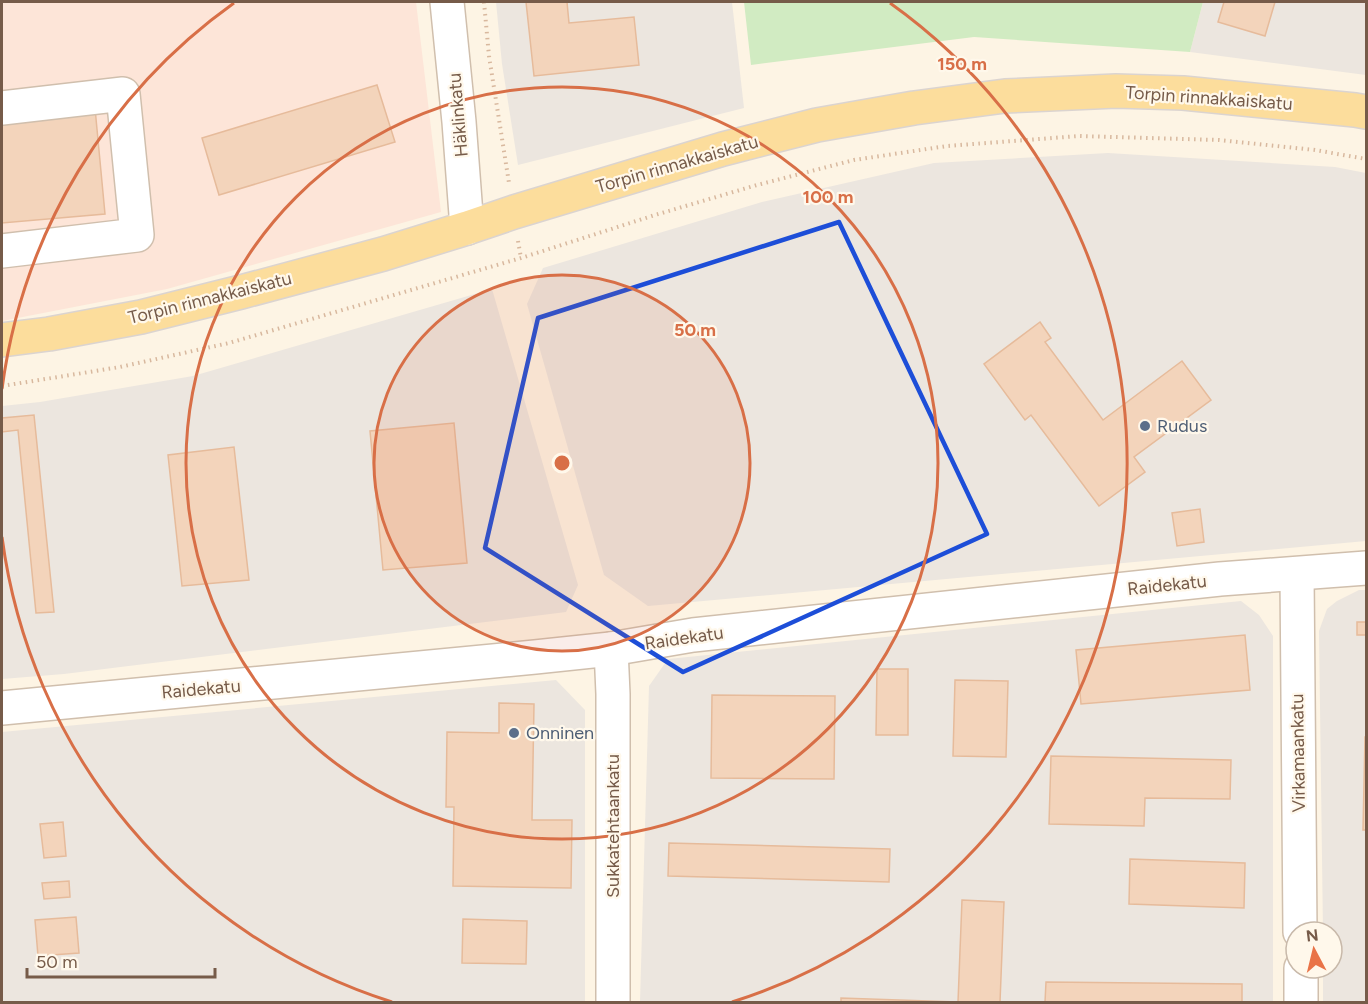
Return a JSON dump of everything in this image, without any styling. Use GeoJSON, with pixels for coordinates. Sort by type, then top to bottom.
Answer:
{"type":"FeatureCollection","features":[{"type":"Feature","properties":{"kind":"main road","name":"Torpin rinnakkaiskatu"},"geometry":{"type":"LineString","coordinates":[[2,340],[141,317],[372,256],[723,149],[817,125],[914,108],[1005,96],[1116,91],[1184,93],[1366,112]]}},
{"type":"Feature","properties":{"kind":"street","name":"Häklinkatu"},"geometry":{"type":"LineString","coordinates":[[447,2],[467,228]]}},
{"type":"Feature","properties":{"kind":"street"},"geometry":{"type":"LineString","coordinates":[[2,108],[123,94],[137,235],[2,251]]}},
{"type":"Feature","properties":{"kind":"street","name":"Raidekatu"},"geometry":{"type":"LineString","coordinates":[[2,708],[611,649],[705,634],[1220,579],[1366,568]]}},
{"type":"Feature","properties":{"kind":"street","name":"Virkamaankatu"},"geometry":{"type":"LineString","coordinates":[[1297,574],[1300,920]]}},
{"type":"Feature","properties":{"kind":"street","name":"Sukkatehtaankatu"},"geometry":{"type":"LineString","coordinates":[[611,649],[613,1002]]}},
{"type":"Feature","properties":{"kind":"street"},"geometry":{"type":"LineString","coordinates":[[1301,980],[1301,1002]]}},
{"type":"Feature","properties":{"kind":"path"},"geometry":{"type":"LineString","coordinates":[[484,2],[489,56],[521,258]]}},
{"type":"Feature","properties":{"kind":"path"},"geometry":{"type":"LineString","coordinates":[[2,386],[120,368],[229,343],[521,258],[655,215],[854,160],[947,146],[1079,136],[1219,140],[1315,150],[1366,159]]}},
{"type":"Feature","properties":{"kind":"highlighted area"},"geometry":{"type":"Polygon","coordinates":[[[839,222],[987,534],[683,672],[485,548],[538,318],[839,222]]]}},
{"type":"Feature","properties":{"kind":"shaded area"},"geometry":{"type":"Polygon","coordinates":[[[2,2],[416,2],[441,212],[167,289],[2,321],[2,2]]]}},
{"type":"Feature","properties":{"kind":"shaded area"},"geometry":{"type":"Polygon","coordinates":[[[496,2],[732,2],[744,108],[518,165],[502,64],[496,2]]]}},
{"type":"Feature","properties":{"kind":"shaded area"},"geometry":{"type":"Polygon","coordinates":[[[1203,2],[1366,2],[1366,75],[1190,52],[1203,2]]]}},
{"type":"Feature","properties":{"kind":"shaded area"},"geometry":{"type":"Polygon","coordinates":[[[1108,153],[1335,167],[1366,173],[1366,541],[648,606],[604,575],[527,304],[543,268],[762,202],[934,163],[1108,153]]]}},
{"type":"Feature","properties":{"kind":"shaded area"},"geometry":{"type":"Polygon","coordinates":[[[492,289],[578,585],[566,612],[64,674],[2,679],[2,406],[40,402],[193,376],[492,289]]]}},
{"type":"Feature","properties":{"kind":"shaded area"},"geometry":{"type":"Polygon","coordinates":[[[1359,590],[1366,590],[1366,1002],[1323,1002],[1323,980],[1344,980],[1344,920],[1323,920],[1319,631],[1327,609],[1359,590]]]}},
{"type":"Feature","properties":{"kind":"shaded area"},"geometry":{"type":"Polygon","coordinates":[[[1241,601],[1259,615],[1273,636],[1273,1002],[640,1002],[649,686],[668,659],[1241,601]]]}},
{"type":"Feature","properties":{"kind":"shaded area"},"geometry":{"type":"Polygon","coordinates":[[[556,680],[585,710],[585,1002],[2,1002],[2,732],[556,680]]]}},
{"type":"Feature","properties":{"kind":"green space"},"geometry":{"type":"Polygon","coordinates":[[[744,2],[1203,2],[1190,52],[974,37],[751,65],[744,2]]]}},
{"type":"Feature","properties":{"kind":"building"},"geometry":{"type":"Polygon","coordinates":[[[526,2],[567,2],[569,23],[634,17],[639,65],[534,76],[526,2]]]}},
{"type":"Feature","properties":{"kind":"building"},"geometry":{"type":"Polygon","coordinates":[[[1224,2],[1275,2],[1265,36],[1218,22],[1224,2]]]}},
{"type":"Feature","properties":{"kind":"building"},"geometry":{"type":"Polygon","coordinates":[[[377,85],[395,142],[219,195],[202,138],[377,85]]]}},
{"type":"Feature","properties":{"kind":"building"},"geometry":{"type":"Polygon","coordinates":[[[95,108],[105,214],[2,223],[2,117],[95,108]]]}},
{"type":"Feature","properties":{"kind":"building"},"geometry":{"type":"Polygon","coordinates":[[[1040,322],[1051,338],[1045,342],[1103,420],[1182,361],[1211,400],[1134,457],[1145,472],[1099,506],[1031,415],[1025,420],[984,364],[1040,322]]]}},
{"type":"Feature","properties":{"kind":"building"},"geometry":{"type":"Polygon","coordinates":[[[34,415],[54,612],[36,613],[18,430],[2,432],[2,418],[34,415]]]}},
{"type":"Feature","properties":{"kind":"building"},"geometry":{"type":"Polygon","coordinates":[[[454,423],[467,563],[383,570],[370,431],[454,423]]]}},
{"type":"Feature","properties":{"kind":"building"},"geometry":{"type":"Polygon","coordinates":[[[234,447],[249,580],[182,586],[168,455],[234,447]]]}},
{"type":"Feature","properties":{"kind":"building"},"geometry":{"type":"Polygon","coordinates":[[[1200,509],[1204,542],[1177,546],[1172,513],[1200,509]]]}},
{"type":"Feature","properties":{"kind":"building"},"geometry":{"type":"Polygon","coordinates":[[[1357,622],[1366,622],[1366,635],[1357,635],[1357,622]]]}},
{"type":"Feature","properties":{"kind":"building"},"geometry":{"type":"Polygon","coordinates":[[[1245,635],[1250,690],[1081,704],[1076,650],[1245,635]]]}},
{"type":"Feature","properties":{"kind":"building"},"geometry":{"type":"Polygon","coordinates":[[[877,669],[908,669],[908,735],[876,735],[877,669]]]}},
{"type":"Feature","properties":{"kind":"building"},"geometry":{"type":"Polygon","coordinates":[[[955,680],[1008,681],[1006,757],[953,756],[955,680]]]}},
{"type":"Feature","properties":{"kind":"building"},"geometry":{"type":"Polygon","coordinates":[[[712,695],[835,696],[834,779],[711,778],[712,695]]]}},
{"type":"Feature","properties":{"kind":"building"},"geometry":{"type":"Polygon","coordinates":[[[499,703],[534,704],[532,820],[572,820],[571,888],[453,886],[454,807],[446,807],[447,732],[499,733],[499,703]]]}},
{"type":"Feature","properties":{"kind":"building"},"geometry":{"type":"Polygon","coordinates":[[[1365,737],[1366,830],[1363,830],[1365,737]]]}},
{"type":"Feature","properties":{"kind":"building"},"geometry":{"type":"Polygon","coordinates":[[[1051,756],[1231,760],[1230,799],[1145,798],[1144,826],[1049,824],[1051,756]]]}},
{"type":"Feature","properties":{"kind":"building"},"geometry":{"type":"Polygon","coordinates":[[[63,822],[66,856],[44,858],[40,824],[63,822]]]}},
{"type":"Feature","properties":{"kind":"building"},"geometry":{"type":"Polygon","coordinates":[[[669,843],[890,849],[889,882],[668,876],[669,843]]]}},
{"type":"Feature","properties":{"kind":"building"},"geometry":{"type":"Polygon","coordinates":[[[1130,859],[1245,863],[1244,908],[1129,904],[1130,859]]]}},
{"type":"Feature","properties":{"kind":"building"},"geometry":{"type":"Polygon","coordinates":[[[69,881],[70,897],[44,899],[42,883],[69,881]]]}},
{"type":"Feature","properties":{"kind":"building"},"geometry":{"type":"Polygon","coordinates":[[[962,900],[1004,902],[1000,1002],[958,1002],[962,900]]]}},
{"type":"Feature","properties":{"kind":"building"},"geometry":{"type":"Polygon","coordinates":[[[76,917],[79,953],[38,956],[35,920],[76,917]]]}},
{"type":"Feature","properties":{"kind":"building"},"geometry":{"type":"Polygon","coordinates":[[[463,919],[527,921],[526,964],[462,963],[463,919]]]}},
{"type":"Feature","properties":{"kind":"building"},"geometry":{"type":"Polygon","coordinates":[[[1046,982],[1242,984],[1242,1002],[1045,1002],[1046,982]]]}},
{"type":"Feature","properties":{"kind":"building"},"geometry":{"type":"Polygon","coordinates":[[[841,998],[958,1002],[841,1002],[841,998]]]}},
{"type":"Feature","properties":{"kind":"place","name":"Rudus"},"geometry":{"type":"Point","coordinates":[1145,426]}},
{"type":"Feature","properties":{"kind":"place","name":"Onninen"},"geometry":{"type":"Point","coordinates":[514,733]}}]}
